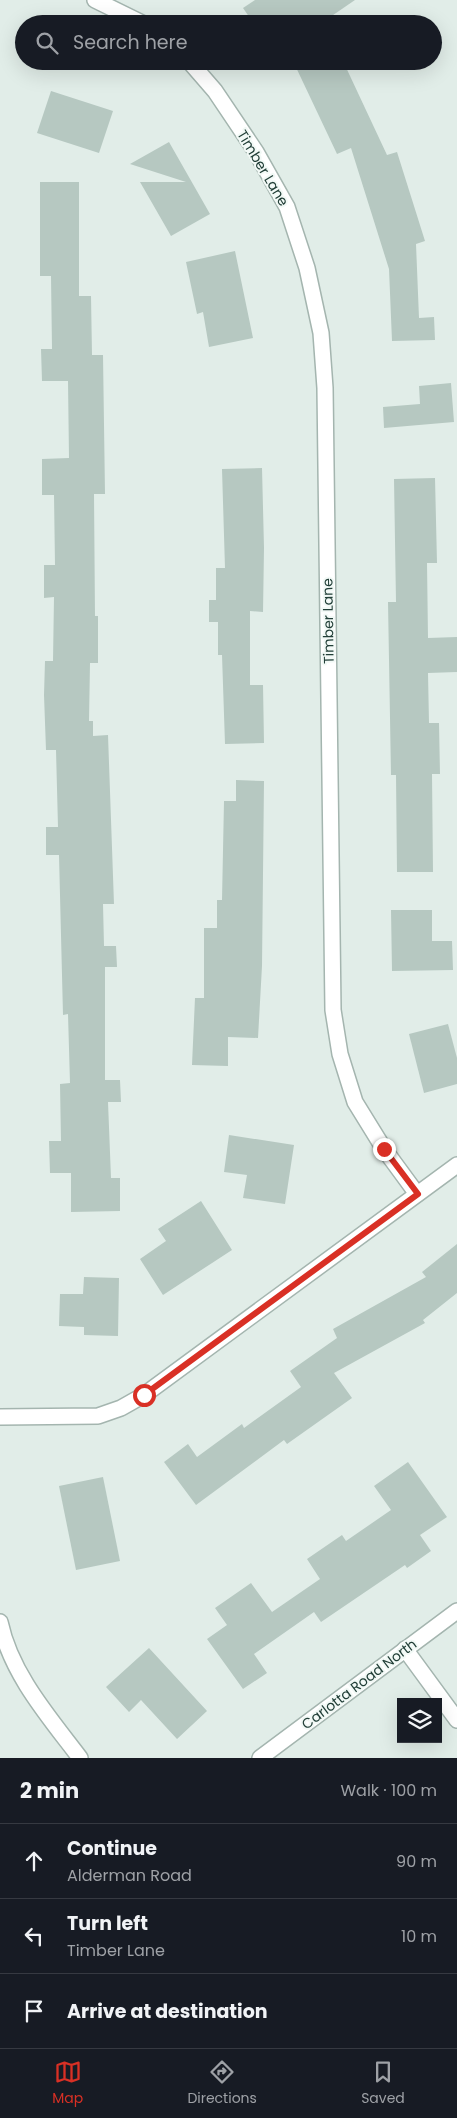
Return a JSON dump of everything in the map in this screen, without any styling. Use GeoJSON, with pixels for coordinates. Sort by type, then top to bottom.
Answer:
{"type":"FeatureCollection","features":[{"type":"Feature","properties":{"kind":"street"},"geometry":{"type":"LineString","coordinates":[[95,0],[126,15]]}},
{"type":"Feature","properties":{"kind":"street","name":"Timber Lane"},"geometry":{"type":"LineString","coordinates":[[197,70],[215,91],[256,152],[288,206],[307,268],[321,332],[325,388],[333,1010],[340,1054],[355,1102],[384,1149],[418,1194]]}},
{"type":"Feature","properties":{"kind":"street"},"geometry":{"type":"LineString","coordinates":[[0,1418],[98,1416],[121,1408],[144,1395],[457,1165]]}},
{"type":"Feature","properties":{"kind":"street","name":"Carlotta Road North"},"geometry":{"type":"LineString","coordinates":[[260,1758],[457,1611]]}},
{"type":"Feature","properties":{"kind":"street"},"geometry":{"type":"LineString","coordinates":[[0,1622],[4,1639],[20,1674],[80,1758]]}},
{"type":"Feature","properties":{"kind":"street"},"geometry":{"type":"LineString","coordinates":[[405,1650],[457,1720]]}},
{"type":"Feature","properties":{"kind":"building"},"geometry":{"type":"Polygon","coordinates":[[[255,0],[355,0],[333,15],[248,15],[243,8],[255,0]]]}},
{"type":"Feature","properties":{"kind":"building"},"geometry":{"type":"Polygon","coordinates":[[[297,70],[347,70],[387,155],[397,152],[425,241],[416,244],[419,318],[434,317],[435,340],[392,341],[389,269],[351,148],[337,154],[297,70]]]}},
{"type":"Feature","properties":{"kind":"building"},"geometry":{"type":"Polygon","coordinates":[[[51,91],[113,111],[99,153],[37,133],[51,91]]]}},
{"type":"Feature","properties":{"kind":"building"},"geometry":{"type":"Polygon","coordinates":[[[169,142],[210,214],[171,236],[140,182],[186,182],[130,164],[169,142]]]}},
{"type":"Feature","properties":{"kind":"building"},"geometry":{"type":"Polygon","coordinates":[[[40,182],[79,182],[79,296],[91,296],[92,355],[103,355],[105,494],[94,494],[95,616],[98,616],[98,663],[90,663],[89,721],[93,721],[93,736],[108,735],[114,904],[103,904],[104,946],[116,946],[117,967],[105,967],[105,1080],[120,1080],[121,1102],[108,1102],[111,1178],[120,1178],[120,1211],[71,1212],[71,1173],[50,1173],[49,1141],[61,1141],[60,1084],[70,1083],[68,1014],[63,1015],[59,855],[46,855],[46,827],[58,827],[56,750],[46,750],[44,695],[45,661],[53,661],[54,597],[44,598],[44,565],[55,565],[54,495],[42,495],[42,459],[69,458],[68,381],[42,381],[41,349],[52,349],[51,276],[40,276],[40,182]]]}},
{"type":"Feature","properties":{"kind":"building"},"geometry":{"type":"Polygon","coordinates":[[[235,251],[253,338],[209,347],[203,312],[197,314],[186,262],[235,251]]]}},
{"type":"Feature","properties":{"kind":"building"},"geometry":{"type":"Polygon","coordinates":[[[451,383],[454,422],[384,428],[383,407],[420,404],[419,386],[451,383]]]}},
{"type":"Feature","properties":{"kind":"building"},"geometry":{"type":"Polygon","coordinates":[[[262,468],[263,612],[250,611],[250,685],[263,685],[264,743],[225,744],[222,655],[218,655],[218,622],[209,622],[209,600],[216,600],[216,568],[225,568],[222,469],[262,468]]]}},
{"type":"Feature","properties":{"kind":"building"},"geometry":{"type":"Polygon","coordinates":[[[435,478],[437,563],[427,563],[428,638],[457,637],[457,672],[428,673],[429,723],[439,723],[440,774],[432,774],[433,872],[397,872],[396,775],[391,775],[388,602],[396,602],[394,479],[435,478]]]}},
{"type":"Feature","properties":{"kind":"building"},"geometry":{"type":"Polygon","coordinates":[[[236,780],[264,781],[262,966],[258,1038],[228,1037],[228,1066],[192,1065],[195,998],[204,998],[204,928],[217,928],[217,900],[222,900],[224,801],[236,801],[236,780]]]}},
{"type":"Feature","properties":{"kind":"building"},"geometry":{"type":"Polygon","coordinates":[[[391,910],[432,910],[432,941],[452,941],[453,970],[392,971],[391,910]]]}},
{"type":"Feature","properties":{"kind":"building"},"geometry":{"type":"Polygon","coordinates":[[[448,1024],[457,1058],[457,1084],[424,1093],[409,1034],[448,1024]]]}},
{"type":"Feature","properties":{"kind":"building"},"geometry":{"type":"Polygon","coordinates":[[[229,1135],[294,1145],[285,1204],[243,1198],[247,1175],[224,1172],[229,1135]]]}},
{"type":"Feature","properties":{"kind":"building"},"geometry":{"type":"Polygon","coordinates":[[[201,1201],[232,1250],[163,1295],[140,1259],[166,1241],[158,1229],[201,1201]]]}},
{"type":"Feature","properties":{"kind":"building"},"geometry":{"type":"Polygon","coordinates":[[[457,1244],[457,1293],[423,1320],[425,1323],[334,1373],[352,1398],[287,1444],[284,1440],[196,1505],[164,1462],[188,1444],[197,1457],[242,1424],[244,1428],[301,1387],[290,1371],[337,1338],[333,1329],[426,1277],[422,1272],[457,1244]]]}},
{"type":"Feature","properties":{"kind":"building"},"geometry":{"type":"Polygon","coordinates":[[[84,1277],[119,1278],[118,1336],[84,1335],[84,1327],[59,1326],[60,1294],[83,1294],[84,1277]]]}},
{"type":"Feature","properties":{"kind":"building"},"geometry":{"type":"Polygon","coordinates":[[[408,1462],[447,1517],[420,1535],[431,1551],[407,1568],[405,1565],[321,1622],[314,1612],[254,1654],[267,1673],[243,1689],[207,1639],[227,1625],[215,1608],[251,1583],[272,1612],[320,1579],[307,1559],[342,1535],[346,1541],[391,1510],[374,1486],[408,1462]]]}},
{"type":"Feature","properties":{"kind":"building"},"geometry":{"type":"Polygon","coordinates":[[[103,1477],[120,1561],[76,1570],[59,1486],[103,1477]]]}},
{"type":"Feature","properties":{"kind":"building"},"geometry":{"type":"Polygon","coordinates":[[[149,1648],[207,1711],[177,1739],[141,1700],[129,1712],[106,1687],[149,1648]]]}},
{"type":"Feature","properties":{"kind":"route"},"geometry":{"type":"LineString","coordinates":[[144,1395],[418,1194],[384,1149]]}}]}
